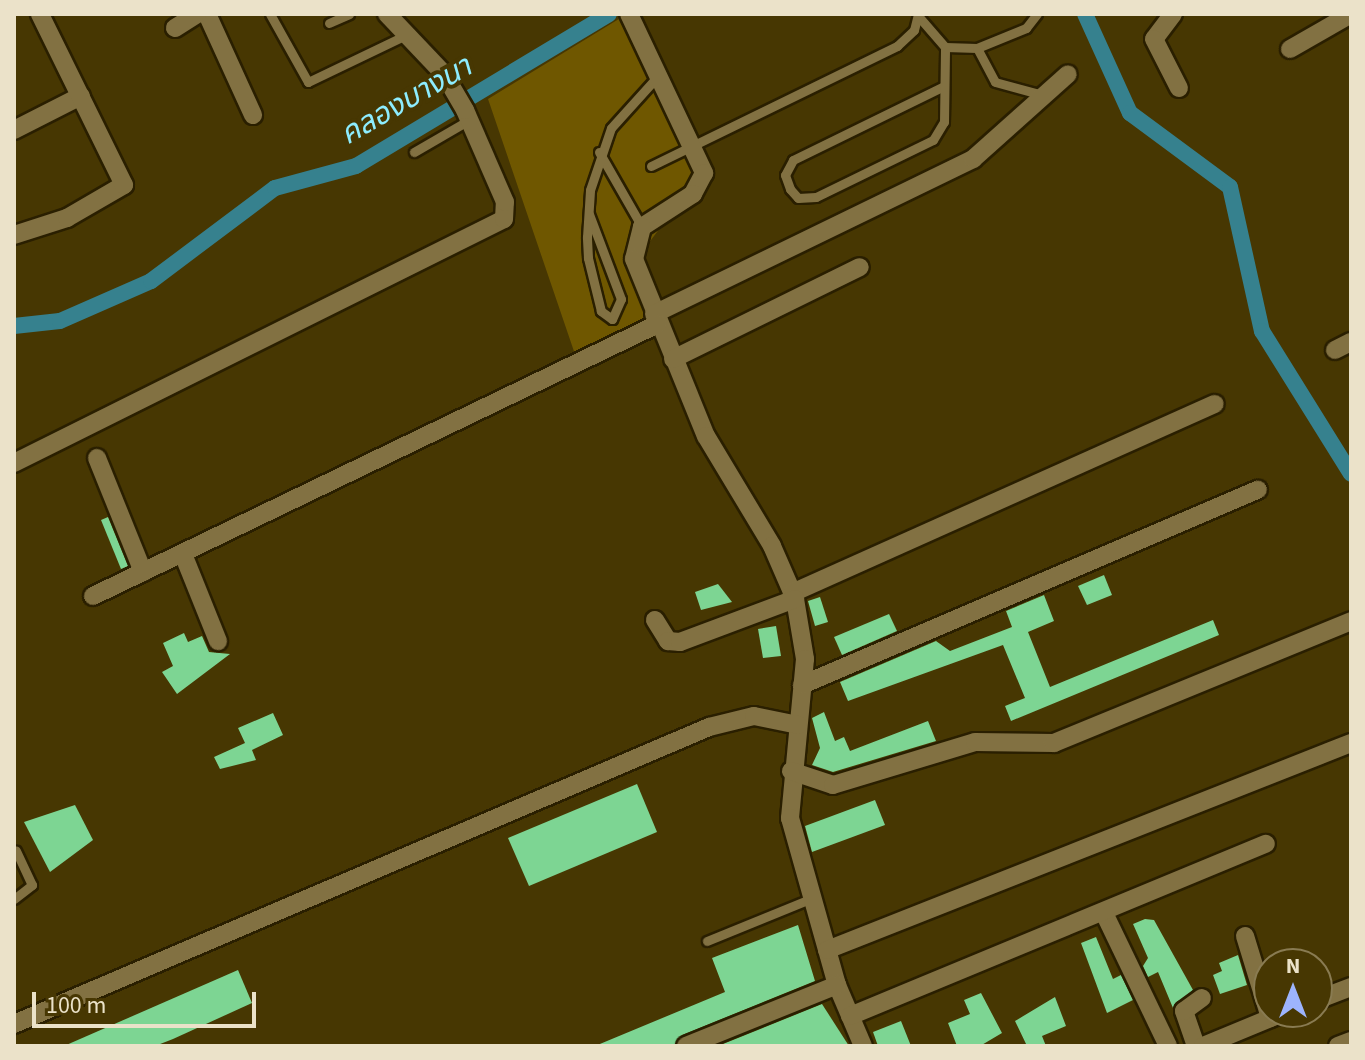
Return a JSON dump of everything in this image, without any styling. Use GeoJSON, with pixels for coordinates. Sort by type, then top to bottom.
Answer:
{"type":"FeatureCollection","features":[{"type":"Feature","properties":{"kind":"street"},"geometry":{"type":"LineString","coordinates":[[14,235],[122,190],[122,175],[40,14]]}},
{"type":"Feature","properties":{"kind":"street"},"geometry":{"type":"LineString","coordinates":[[175,28],[197,14]]}},
{"type":"Feature","properties":{"kind":"street"},"geometry":{"type":"LineString","coordinates":[[207,14],[253,115]]}},
{"type":"Feature","properties":{"kind":"street"},"geometry":{"type":"LineString","coordinates":[[14,463],[500,224],[505,202],[467,115],[444,74],[402,37],[387,14]]}},
{"type":"Feature","properties":{"kind":"street"},"geometry":{"type":"LineString","coordinates":[[1173,14],[1154,39],[1179,88]]}},
{"type":"Feature","properties":{"kind":"street"},"geometry":{"type":"LineString","coordinates":[[1290,49],[1351,14]]}},
{"type":"Feature","properties":{"kind":"street"},"geometry":{"type":"LineString","coordinates":[[630,15],[696,146],[699,187],[642,227],[634,259],[706,436],[794,596],[805,641],[791,771],[790,818],[810,899],[837,985],[863,1046]]}},
{"type":"Feature","properties":{"kind":"street"},"geometry":{"type":"LineString","coordinates":[[93,596],[183,554],[973,159],[1068,74]]}},
{"type":"Feature","properties":{"kind":"street"},"geometry":{"type":"LineString","coordinates":[[14,130],[81,96]]}},
{"type":"Feature","properties":{"kind":"street"},"geometry":{"type":"LineString","coordinates":[[673,359],[860,267]]}},
{"type":"Feature","properties":{"kind":"street"},"geometry":{"type":"LineString","coordinates":[[655,620],[668,641],[680,642],[794,596],[1215,404]]}},
{"type":"Feature","properties":{"kind":"street"},"geometry":{"type":"LineString","coordinates":[[97,458],[143,572]]}},
{"type":"Feature","properties":{"kind":"street"},"geometry":{"type":"LineString","coordinates":[[802,685],[1258,490]]}},
{"type":"Feature","properties":{"kind":"street"},"geometry":{"type":"LineString","coordinates":[[183,554],[218,641]]}},
{"type":"Feature","properties":{"kind":"street"},"geometry":{"type":"LineString","coordinates":[[791,771],[833,785],[975,742],[1054,743],[1351,621]]}},
{"type":"Feature","properties":{"kind":"street"},"geometry":{"type":"LineString","coordinates":[[14,1024],[709,727],[754,716],[798,725]]}},
{"type":"Feature","properties":{"kind":"street"},"geometry":{"type":"LineString","coordinates":[[827,950],[1351,743]]}},
{"type":"Feature","properties":{"kind":"street"},"geometry":{"type":"LineString","coordinates":[[850,1016],[1105,915],[1266,844]]}},
{"type":"Feature","properties":{"kind":"street"},"geometry":{"type":"LineString","coordinates":[[1105,915],[1168,1046]]}},
{"type":"Feature","properties":{"kind":"street"},"geometry":{"type":"LineString","coordinates":[[1245,936],[1253,955]]}},
{"type":"Feature","properties":{"kind":"street"},"geometry":{"type":"LineString","coordinates":[[686,1046],[837,985]]}},
{"type":"Feature","properties":{"kind":"street"},"geometry":{"type":"LineString","coordinates":[[1196,1046],[1184,1011],[1202,998]]}},
{"type":"Feature","properties":{"kind":"street"},"geometry":{"type":"LineString","coordinates":[[1203,1046],[1253,1025]]}},
{"type":"Feature","properties":{"kind":"street"},"geometry":{"type":"LineString","coordinates":[[1338,1046],[1351,1041]]}},
{"type":"Feature","properties":{"kind":"lane"},"geometry":{"type":"LineString","coordinates":[[270,14],[308,82],[402,37]]}},
{"type":"Feature","properties":{"kind":"lane"},"geometry":{"type":"LineString","coordinates":[[329,23],[349,14]]}},
{"type":"Feature","properties":{"kind":"lane"},"geometry":{"type":"LineString","coordinates":[[945,47],[977,48],[1026,28],[1037,14]]}},
{"type":"Feature","properties":{"kind":"lane"},"geometry":{"type":"LineString","coordinates":[[651,166],[897,46],[918,16],[945,47],[942,87],[944,122],[933,140],[816,197],[798,198],[790,189],[785,175],[793,160],[942,87]]}},
{"type":"Feature","properties":{"kind":"lane"},"geometry":{"type":"LineString","coordinates":[[977,48],[995,82],[1043,95]]}},
{"type":"Feature","properties":{"kind":"lane"},"geometry":{"type":"LineString","coordinates":[[589,214],[621,299],[612,319],[601,311],[588,258],[589,214],[599,152],[660,73]]}},
{"type":"Feature","properties":{"kind":"lane"},"geometry":{"type":"LineString","coordinates":[[414,152],[467,115]]}},
{"type":"Feature","properties":{"kind":"lane"},"geometry":{"type":"LineString","coordinates":[[599,152],[642,227]]}},
{"type":"Feature","properties":{"kind":"lane"},"geometry":{"type":"LineString","coordinates":[[14,899],[32,885],[16,851]]}},
{"type":"Feature","properties":{"kind":"lane"},"geometry":{"type":"LineString","coordinates":[[707,941],[810,899]]}},
{"type":"Feature","properties":{"kind":"shaded area"},"geometry":{"type":"Polygon","coordinates":[[[627,14],[708,164],[645,248],[646,278],[666,329],[580,369],[488,99],[627,14]]]}},
{"type":"Feature","properties":{"kind":"building"},"geometry":{"type":"Polygon","coordinates":[[[108,517],[128,566],[121,569],[101,520],[108,517]]]}},
{"type":"Feature","properties":{"kind":"building"},"geometry":{"type":"Polygon","coordinates":[[[1104,575],[1112,595],[1087,605],[1078,586],[1104,575]]]}},
{"type":"Feature","properties":{"kind":"building"},"geometry":{"type":"Polygon","coordinates":[[[718,584],[732,602],[701,610],[695,592],[718,584]]]}},
{"type":"Feature","properties":{"kind":"building"},"geometry":{"type":"Polygon","coordinates":[[[1044,595],[1054,621],[1028,632],[1050,687],[1213,620],[1219,635],[1011,721],[1005,706],[1025,698],[1003,645],[848,701],[840,682],[936,641],[950,651],[1012,627],[1006,611],[1044,595]]]}},
{"type":"Feature","properties":{"kind":"building"},"geometry":{"type":"Polygon","coordinates":[[[820,597],[828,622],[815,626],[808,601],[820,597]]]}},
{"type":"Feature","properties":{"kind":"building"},"geometry":{"type":"Polygon","coordinates":[[[889,614],[897,631],[842,655],[834,637],[889,614]]]}},
{"type":"Feature","properties":{"kind":"building"},"geometry":{"type":"Polygon","coordinates":[[[776,626],[781,656],[763,658],[758,629],[776,626]]]}},
{"type":"Feature","properties":{"kind":"building"},"geometry":{"type":"Polygon","coordinates":[[[184,633],[188,642],[202,636],[209,652],[230,654],[177,694],[162,672],[173,666],[163,643],[184,633]]]}},
{"type":"Feature","properties":{"kind":"building"},"geometry":{"type":"Polygon","coordinates":[[[824,712],[835,741],[844,737],[850,751],[928,721],[936,741],[833,772],[812,765],[820,748],[812,718],[824,712]]]}},
{"type":"Feature","properties":{"kind":"building"},"geometry":{"type":"Polygon","coordinates":[[[273,713],[283,735],[252,750],[256,760],[220,769],[214,757],[245,743],[238,728],[273,713]]]}},
{"type":"Feature","properties":{"kind":"building"},"geometry":{"type":"Polygon","coordinates":[[[637,784],[657,832],[529,886],[508,838],[637,784]]]}},
{"type":"Feature","properties":{"kind":"building"},"geometry":{"type":"Polygon","coordinates":[[[875,800],[885,825],[812,852],[805,826],[875,800]]]}},
{"type":"Feature","properties":{"kind":"building"},"geometry":{"type":"Polygon","coordinates":[[[75,805],[93,840],[50,872],[24,822],[75,805]]]}},
{"type":"Feature","properties":{"kind":"building"},"geometry":{"type":"Polygon","coordinates":[[[1145,919],[1154,920],[1193,990],[1173,1008],[1158,972],[1148,977],[1143,966],[1148,958],[1133,924],[1145,919]]]}},
{"type":"Feature","properties":{"kind":"building"},"geometry":{"type":"Polygon","coordinates":[[[798,925],[815,981],[682,1035],[674,1046],[595,1046],[725,992],[712,958],[798,925]]]}},
{"type":"Feature","properties":{"kind":"building"},"geometry":{"type":"Polygon","coordinates":[[[1096,937],[1113,979],[1121,975],[1133,1000],[1107,1013],[1081,943],[1096,937]]]}},
{"type":"Feature","properties":{"kind":"building"},"geometry":{"type":"Polygon","coordinates":[[[1238,955],[1247,985],[1220,994],[1213,975],[1222,971],[1219,963],[1238,955]]]}},
{"type":"Feature","properties":{"kind":"building"},"geometry":{"type":"Polygon","coordinates":[[[238,970],[252,1003],[173,1039],[155,1046],[64,1046],[238,970]]]}},
{"type":"Feature","properties":{"kind":"building"},"geometry":{"type":"Polygon","coordinates":[[[981,993],[1002,1033],[980,1046],[957,1046],[948,1023],[970,1014],[964,1000],[981,993]]]}},
{"type":"Feature","properties":{"kind":"building"},"geometry":{"type":"Polygon","coordinates":[[[1055,997],[1066,1026],[1042,1036],[1046,1046],[1027,1046],[1015,1021],[1055,997]]]}},
{"type":"Feature","properties":{"kind":"building"},"geometry":{"type":"Polygon","coordinates":[[[822,1004],[849,1046],[718,1046],[822,1004]]]}},
{"type":"Feature","properties":{"kind":"building"},"geometry":{"type":"Polygon","coordinates":[[[901,1021],[911,1046],[878,1046],[873,1032],[901,1021]]]}},
{"type":"Feature","properties":{"kind":"waterway","name":"คลองบางนา"},"geometry":{"type":"LineString","coordinates":[[14,326],[60,321],[151,281],[275,188],[356,166],[609,14]]}},
{"type":"Feature","properties":{"kind":"waterway"},"geometry":{"type":"LineString","coordinates":[[1085,14],[1130,113],[1230,187],[1262,331],[1351,474]]}}]}
